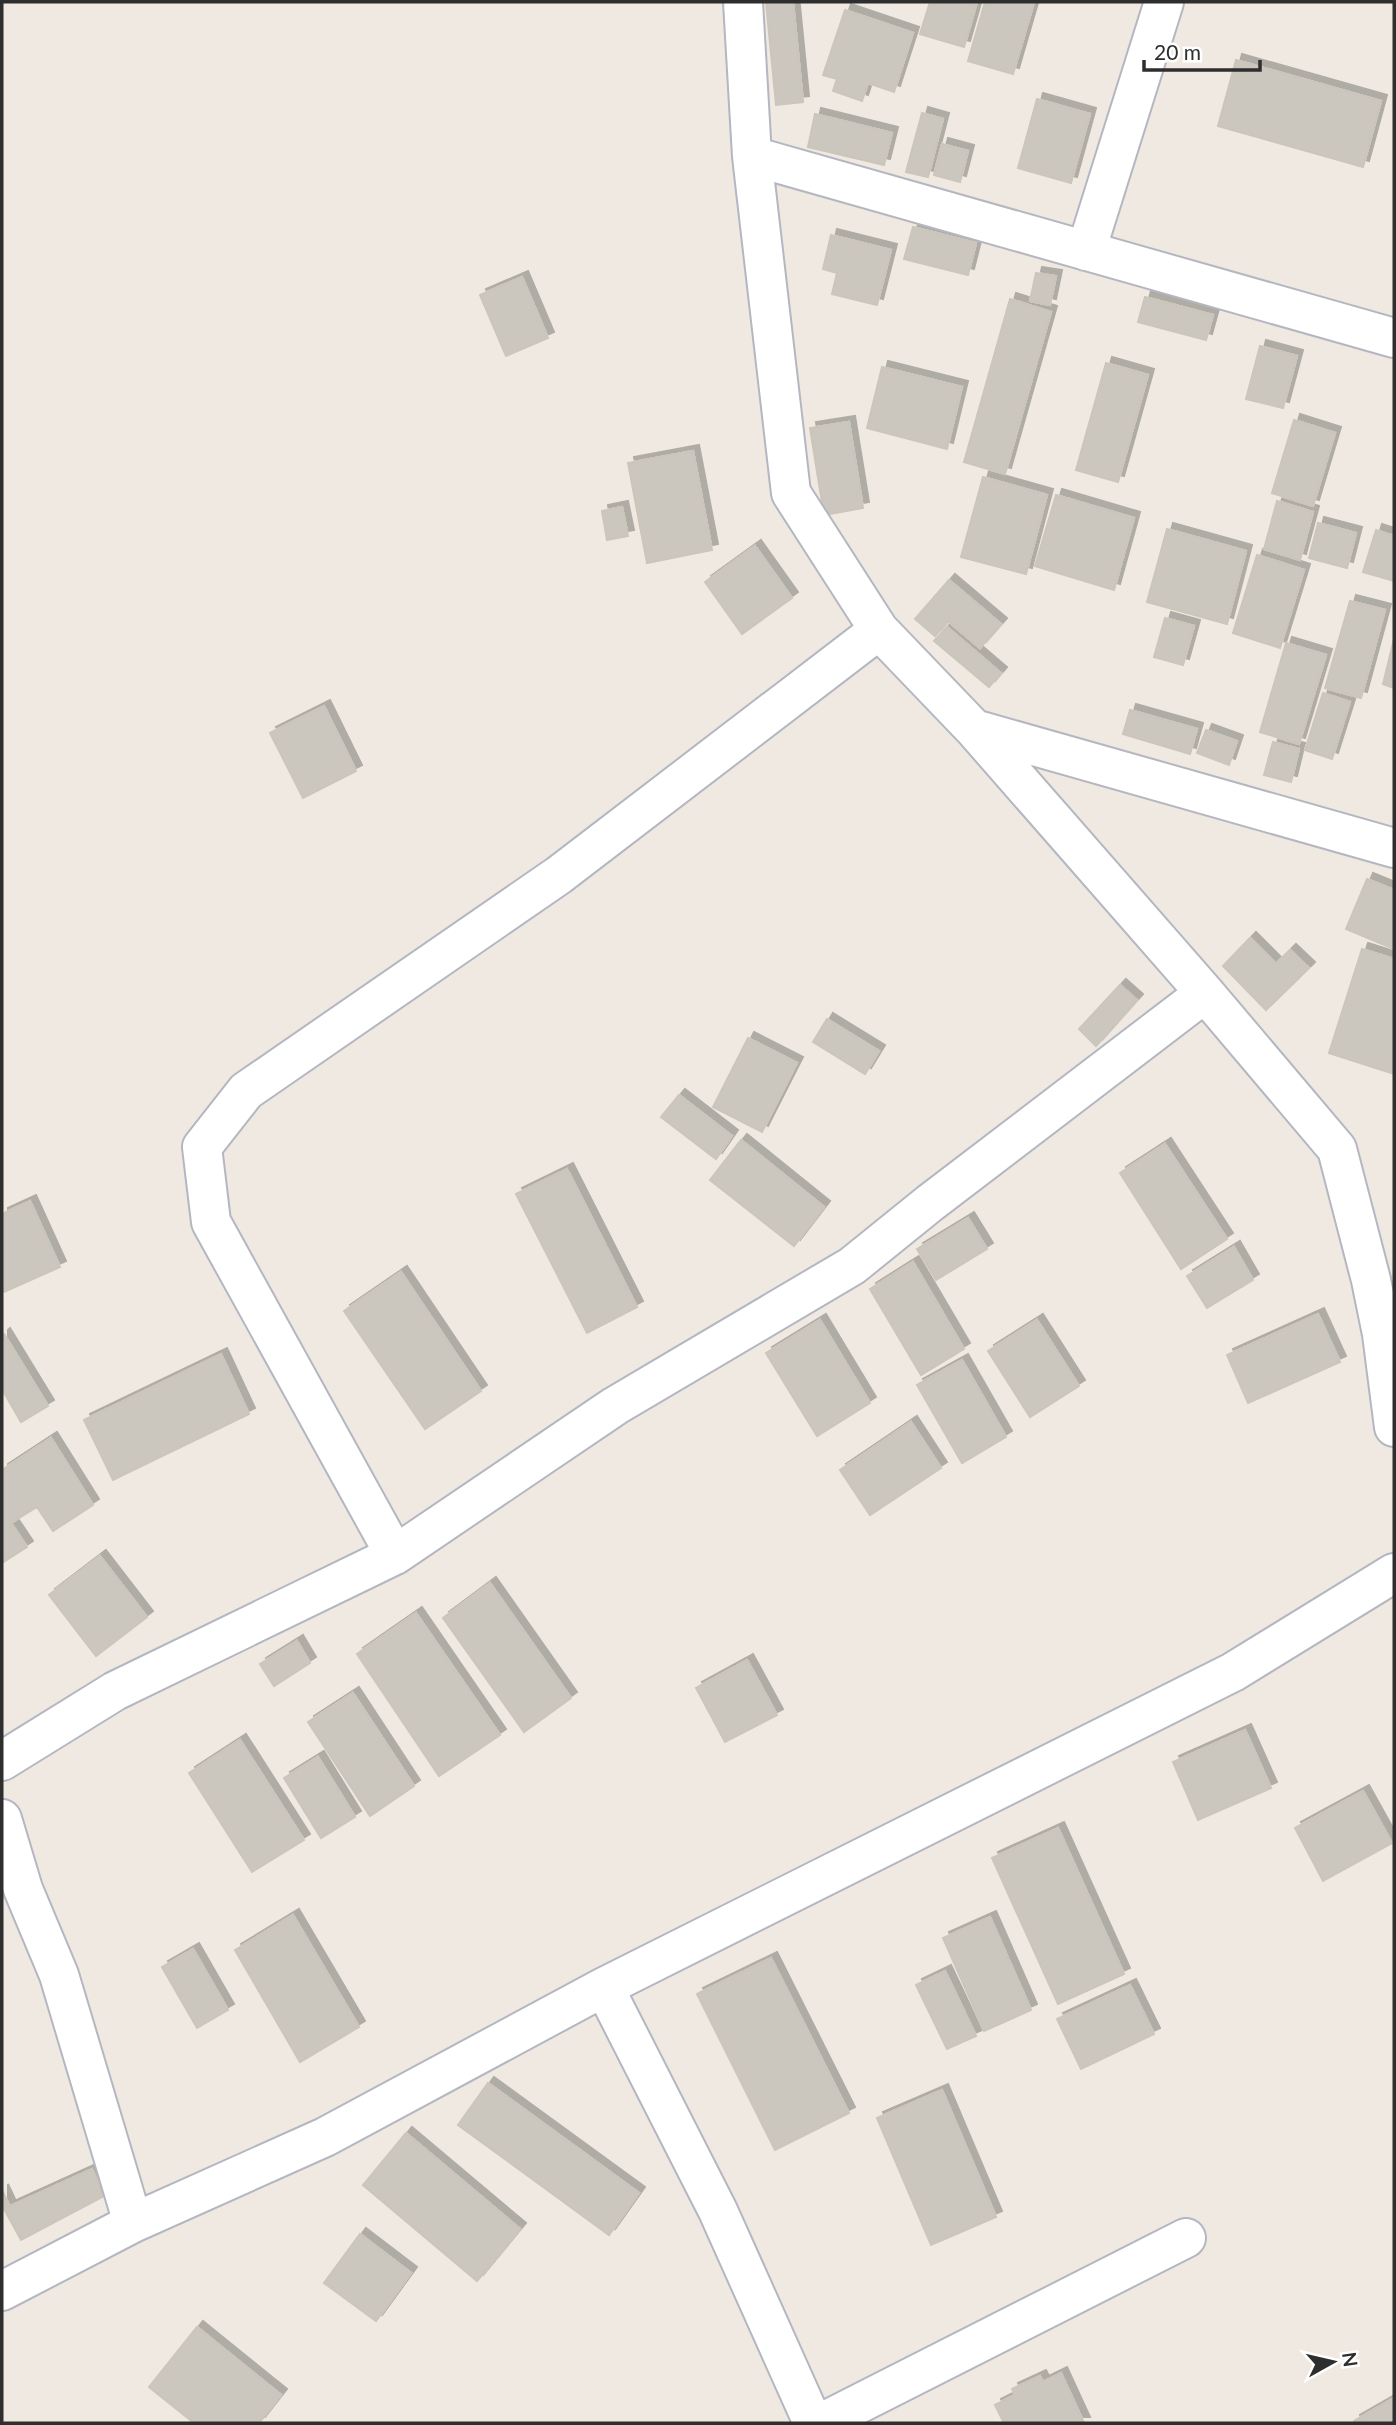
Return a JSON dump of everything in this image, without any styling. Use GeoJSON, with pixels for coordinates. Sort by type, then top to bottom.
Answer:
{"type":"FeatureCollection","features":[{"type":"Feature","properties":{"kind":"street"},"geometry":{"type":"LineString","coordinates":[[743,2],[752,156],[791,493],[879,630],[974,729],[1205,993],[1337,1149],[1388,1336],[1394,1427]]}},
{"type":"Feature","properties":{"kind":"street"},"geometry":{"type":"LineString","coordinates":[[1086,251],[1164,2]]}},
{"type":"Feature","properties":{"kind":"street"},"geometry":{"type":"LineString","coordinates":[[752,156],[1394,338]]}},
{"type":"Feature","properties":{"kind":"street"},"geometry":{"type":"LineString","coordinates":[[396,1555],[211,1222],[202,1147],[246,1091],[559,875],[879,630]]}},
{"type":"Feature","properties":{"kind":"street"},"geometry":{"type":"LineString","coordinates":[[974,729],[1394,848]]}},
{"type":"Feature","properties":{"kind":"street"},"geometry":{"type":"LineString","coordinates":[[2,1761],[115,1690],[396,1555],[615,1406],[852,1266],[930,1203],[1205,993]]}},
{"type":"Feature","properties":{"kind":"street"},"geometry":{"type":"LineString","coordinates":[[2,2291],[133,2223],[325,2137],[604,1987],[1233,1672],[1394,1573]]}},
{"type":"Feature","properties":{"kind":"street"},"geometry":{"type":"LineString","coordinates":[[2,1819],[23,1889],[59,1975],[133,2223]]}},
{"type":"Feature","properties":{"kind":"street"},"geometry":{"type":"LineString","coordinates":[[604,1987],[718,2211],[813,2423]]}},
{"type":"Feature","properties":{"kind":"street"},"geometry":{"type":"LineString","coordinates":[[821,2423],[1186,2238]]}},
{"type":"Feature","properties":{"kind":"building"},"geometry":{"type":"Polygon","coordinates":[[[766,2],[793,2],[803,102],[776,105],[766,2]]]}},
{"type":"Feature","properties":{"kind":"building"},"geometry":{"type":"Polygon","coordinates":[[[930,2],[977,2],[964,47],[920,34],[930,2]]]}},
{"type":"Feature","properties":{"kind":"building"},"geometry":{"type":"Polygon","coordinates":[[[985,2],[1034,2],[1013,74],[968,61],[985,2]]]}},
{"type":"Feature","properties":{"kind":"building"},"geometry":{"type":"Polygon","coordinates":[[[845,10],[913,33],[894,92],[868,83],[862,101],[833,91],[837,79],[823,75],[845,10]]]}},
{"type":"Feature","properties":{"kind":"building"},"geometry":{"type":"Polygon","coordinates":[[[1236,60],[1381,101],[1363,167],[1218,126],[1236,60]]]}},
{"type":"Feature","properties":{"kind":"building"},"geometry":{"type":"Polygon","coordinates":[[[1037,99],[1090,114],[1071,183],[1018,168],[1037,99]]]}},
{"type":"Feature","properties":{"kind":"building"},"geometry":{"type":"Polygon","coordinates":[[[922,113],[943,119],[928,177],[906,172],[922,113]]]}},
{"type":"Feature","properties":{"kind":"building"},"geometry":{"type":"Polygon","coordinates":[[[815,114],[892,133],[884,165],[808,147],[815,114]]]}},
{"type":"Feature","properties":{"kind":"building"},"geometry":{"type":"Polygon","coordinates":[[[942,144],[968,151],[960,182],[934,175],[942,144]]]}},
{"type":"Feature","properties":{"kind":"building"},"geometry":{"type":"Polygon","coordinates":[[[913,227],[976,243],[968,275],[904,259],[913,227]]]}},
{"type":"Feature","properties":{"kind":"building"},"geometry":{"type":"Polygon","coordinates":[[[831,235],[891,250],[877,305],[832,294],[837,273],[823,269],[831,235]]]}},
{"type":"Feature","properties":{"kind":"building"},"geometry":{"type":"Polygon","coordinates":[[[1036,273],[1056,276],[1050,305],[1030,301],[1036,273]]]}},
{"type":"Feature","properties":{"kind":"building"},"geometry":{"type":"Polygon","coordinates":[[[522,277],[548,338],[506,356],[480,295],[522,277]]]}},
{"type":"Feature","properties":{"kind":"building"},"geometry":{"type":"Polygon","coordinates":[[[1145,297],[1213,315],[1206,340],[1138,322],[1145,297]]]}},
{"type":"Feature","properties":{"kind":"building"},"geometry":{"type":"Polygon","coordinates":[[[1010,299],[1051,312],[1005,474],[964,462],[1010,299]]]}},
{"type":"Feature","properties":{"kind":"building"},"geometry":{"type":"Polygon","coordinates":[[[1260,346],[1297,356],[1283,408],[1246,399],[1260,346]]]}},
{"type":"Feature","properties":{"kind":"building"},"geometry":{"type":"Polygon","coordinates":[[[1106,363],[1148,375],[1118,482],[1076,470],[1106,363]]]}},
{"type":"Feature","properties":{"kind":"building"},"geometry":{"type":"Polygon","coordinates":[[[882,367],[962,387],[947,449],[867,428],[882,367]]]}},
{"type":"Feature","properties":{"kind":"building"},"geometry":{"type":"Polygon","coordinates":[[[1294,420],[1335,433],[1313,506],[1272,493],[1294,420]]]}},
{"type":"Feature","properties":{"kind":"building"},"geometry":{"type":"Polygon","coordinates":[[[849,422],[863,508],[824,515],[810,428],[849,422]]]}},
{"type":"Feature","properties":{"kind":"building"},"geometry":{"type":"Polygon","coordinates":[[[693,451],[712,550],[647,563],[628,463],[693,451]]]}},
{"type":"Feature","properties":{"kind":"building"},"geometry":{"type":"Polygon","coordinates":[[[983,477],[1047,495],[1026,574],[961,557],[983,477]]]}},
{"type":"Feature","properties":{"kind":"building"},"geometry":{"type":"Polygon","coordinates":[[[1056,495],[1134,518],[1114,590],[1035,566],[1056,495]]]}},
{"type":"Feature","properties":{"kind":"building"},"geometry":{"type":"Polygon","coordinates":[[[1277,501],[1313,512],[1300,560],[1264,549],[1277,501]]]}},
{"type":"Feature","properties":{"kind":"building"},"geometry":{"type":"Polygon","coordinates":[[[622,507],[628,536],[607,540],[602,511],[622,507]]]}},
{"type":"Feature","properties":{"kind":"building"},"geometry":{"type":"Polygon","coordinates":[[[1318,523],[1356,533],[1347,568],[1309,558],[1318,523]]]}},
{"type":"Feature","properties":{"kind":"building"},"geometry":{"type":"Polygon","coordinates":[[[1167,529],[1246,551],[1227,624],[1147,602],[1167,529]]]}},
{"type":"Feature","properties":{"kind":"building"},"geometry":{"type":"Polygon","coordinates":[[[1376,530],[1394,536],[1394,581],[1363,572],[1376,530]]]}},
{"type":"Feature","properties":{"kind":"building"},"geometry":{"type":"Polygon","coordinates":[[[755,546],[792,598],[742,634],[705,582],[755,546]]]}},
{"type":"Feature","properties":{"kind":"building"},"geometry":{"type":"Polygon","coordinates":[[[1257,555],[1304,570],[1280,648],[1233,633],[1257,555]]]}},
{"type":"Feature","properties":{"kind":"building"},"geometry":{"type":"Polygon","coordinates":[[[949,580],[1001,624],[980,648],[948,621],[935,636],[915,619],[949,580]]]}},
{"type":"Feature","properties":{"kind":"building"},"geometry":{"type":"Polygon","coordinates":[[[1350,601],[1385,610],[1361,698],[1325,688],[1350,601]]]}},
{"type":"Feature","properties":{"kind":"building"},"geometry":{"type":"Polygon","coordinates":[[[1165,618],[1194,626],[1183,665],[1154,657],[1165,618]]]}},
{"type":"Feature","properties":{"kind":"building"},"geometry":{"type":"Polygon","coordinates":[[[947,627],[1001,673],[989,687],[934,641],[947,627]]]}},
{"type":"Feature","properties":{"kind":"building"},"geometry":{"type":"Polygon","coordinates":[[[1394,639],[1394,688],[1383,684],[1394,639]]]}},
{"type":"Feature","properties":{"kind":"building"},"geometry":{"type":"Polygon","coordinates":[[[1286,643],[1326,655],[1299,744],[1260,732],[1286,643]]]}},
{"type":"Feature","properties":{"kind":"building"},"geometry":{"type":"Polygon","coordinates":[[[1323,693],[1350,702],[1332,759],[1305,750],[1323,693]]]}},
{"type":"Feature","properties":{"kind":"building"},"geometry":{"type":"Polygon","coordinates":[[[324,706],[356,771],[303,798],[270,733],[324,706]]]}},
{"type":"Feature","properties":{"kind":"building"},"geometry":{"type":"Polygon","coordinates":[[[1130,710],[1197,729],[1190,754],[1123,734],[1130,710]]]}},
{"type":"Feature","properties":{"kind":"building"},"geometry":{"type":"Polygon","coordinates":[[[1206,730],[1237,741],[1229,765],[1197,753],[1206,730]]]}},
{"type":"Feature","properties":{"kind":"building"},"geometry":{"type":"Polygon","coordinates":[[[1273,742],[1299,749],[1291,782],[1264,775],[1273,742]]]}},
{"type":"Feature","properties":{"kind":"building"},"geometry":{"type":"Polygon","coordinates":[[[1367,879],[1394,890],[1394,949],[1346,929],[1367,879]]]}},
{"type":"Feature","properties":{"kind":"building"},"geometry":{"type":"Polygon","coordinates":[[[1250,938],[1276,964],[1290,950],[1309,968],[1266,1010],[1223,966],[1250,938]]]}},
{"type":"Feature","properties":{"kind":"building"},"geometry":{"type":"Polygon","coordinates":[[[1362,949],[1394,959],[1394,1074],[1329,1053],[1362,949]]]}},
{"type":"Feature","properties":{"kind":"building"},"geometry":{"type":"Polygon","coordinates":[[[1120,985],[1137,1000],[1096,1046],[1079,1029],[1120,985]]]}},
{"type":"Feature","properties":{"kind":"building"},"geometry":{"type":"Polygon","coordinates":[[[827,1019],[879,1051],[865,1074],[813,1042],[827,1019]]]}},
{"type":"Feature","properties":{"kind":"building"},"geometry":{"type":"Polygon","coordinates":[[[748,1038],[797,1063],[762,1132],[713,1107],[748,1038]]]}},
{"type":"Feature","properties":{"kind":"building"},"geometry":{"type":"Polygon","coordinates":[[[679,1095],[732,1136],[716,1159],[661,1117],[679,1095]]]}},
{"type":"Feature","properties":{"kind":"building"},"geometry":{"type":"Polygon","coordinates":[[[741,1140],[824,1207],[794,1246],[710,1180],[741,1140]]]}},
{"type":"Feature","properties":{"kind":"building"},"geometry":{"type":"Polygon","coordinates":[[[1165,1144],[1227,1239],[1181,1269],[1120,1173],[1165,1144]]]}},
{"type":"Feature","properties":{"kind":"building"},"geometry":{"type":"Polygon","coordinates":[[[567,1169],[637,1307],[587,1333],[516,1194],[567,1169]]]}},
{"type":"Feature","properties":{"kind":"building"},"geometry":{"type":"Polygon","coordinates":[[[30,1201],[60,1267],[4,1292],[2,1214],[30,1201]]]}},
{"type":"Feature","properties":{"kind":"building"},"geometry":{"type":"Polygon","coordinates":[[[968,1218],[987,1249],[936,1280],[917,1249],[968,1218]]]}},
{"type":"Feature","properties":{"kind":"building"},"geometry":{"type":"Polygon","coordinates":[[[1234,1247],[1253,1280],[1207,1308],[1187,1276],[1234,1247]]]}},
{"type":"Feature","properties":{"kind":"building"},"geometry":{"type":"Polygon","coordinates":[[[913,1262],[964,1349],[921,1375],[870,1289],[913,1262]]]}},
{"type":"Feature","properties":{"kind":"building"},"geometry":{"type":"Polygon","coordinates":[[[401,1272],[481,1391],[425,1429],[344,1311],[401,1272]]]}},
{"type":"Feature","properties":{"kind":"building"},"geometry":{"type":"Polygon","coordinates":[[[1318,1314],[1340,1362],[1248,1403],[1227,1355],[1318,1314]]]}},
{"type":"Feature","properties":{"kind":"building"},"geometry":{"type":"Polygon","coordinates":[[[820,1320],[870,1403],[817,1436],[766,1353],[820,1320]]]}},
{"type":"Feature","properties":{"kind":"building"},"geometry":{"type":"Polygon","coordinates":[[[1037,1320],[1079,1386],[1030,1417],[988,1351],[1037,1320]]]}},
{"type":"Feature","properties":{"kind":"building"},"geometry":{"type":"Polygon","coordinates":[[[4,1334],[48,1406],[21,1422],[2,1389],[4,1334]]]}},
{"type":"Feature","properties":{"kind":"building"},"geometry":{"type":"Polygon","coordinates":[[[221,1354],[249,1414],[113,1480],[84,1420],[221,1354]]]}},
{"type":"Feature","properties":{"kind":"building"},"geometry":{"type":"Polygon","coordinates":[[[962,1360],[1006,1437],[962,1463],[917,1385],[962,1360]]]}},
{"type":"Feature","properties":{"kind":"building"},"geometry":{"type":"Polygon","coordinates":[[[911,1422],[941,1468],[870,1515],[840,1470],[911,1422]]]}},
{"type":"Feature","properties":{"kind":"building"},"geometry":{"type":"Polygon","coordinates":[[[51,1438],[93,1505],[53,1531],[37,1507],[11,1523],[27,1547],[2,1563],[2,1470],[51,1438]]]}},
{"type":"Feature","properties":{"kind":"building"},"geometry":{"type":"Polygon","coordinates":[[[100,1556],[147,1617],[96,1656],[49,1595],[100,1556]]]}},
{"type":"Feature","properties":{"kind":"building"},"geometry":{"type":"Polygon","coordinates":[[[490,1583],[571,1698],[524,1732],[443,1618],[490,1583]]]}},
{"type":"Feature","properties":{"kind":"building"},"geometry":{"type":"Polygon","coordinates":[[[416,1613],[500,1735],[439,1776],[357,1654],[416,1613]]]}},
{"type":"Feature","properties":{"kind":"building"},"geometry":{"type":"Polygon","coordinates":[[[297,1641],[310,1663],[274,1686],[260,1664],[297,1641]]]}},
{"type":"Feature","properties":{"kind":"building"},"geometry":{"type":"Polygon","coordinates":[[[747,1660],[777,1715],[725,1742],[696,1688],[747,1660]]]}},
{"type":"Feature","properties":{"kind":"building"},"geometry":{"type":"Polygon","coordinates":[[[353,1693],[414,1786],[370,1816],[308,1722],[353,1693]]]}},
{"type":"Feature","properties":{"kind":"building"},"geometry":{"type":"Polygon","coordinates":[[[1245,1730],[1271,1788],[1198,1820],[1173,1762],[1245,1730]]]}},
{"type":"Feature","properties":{"kind":"building"},"geometry":{"type":"Polygon","coordinates":[[[240,1740],[304,1840],[252,1872],[189,1773],[240,1740]]]}},
{"type":"Feature","properties":{"kind":"building"},"geometry":{"type":"Polygon","coordinates":[[[318,1757],[355,1817],[321,1838],[284,1778],[318,1757]]]}},
{"type":"Feature","properties":{"kind":"building"},"geometry":{"type":"Polygon","coordinates":[[[1363,1791],[1392,1843],[1323,1881],[1295,1828],[1363,1791]]]}},
{"type":"Feature","properties":{"kind":"building"},"geometry":{"type":"Polygon","coordinates":[[[1058,1828],[1124,1974],[1058,2004],[992,1858],[1058,1828]]]}},
{"type":"Feature","properties":{"kind":"building"},"geometry":{"type":"Polygon","coordinates":[[[293,1915],[359,2027],[300,2062],[235,1950],[293,1915]]]}},
{"type":"Feature","properties":{"kind":"building"},"geometry":{"type":"Polygon","coordinates":[[[990,1917],[1031,2010],[984,2031],[943,1938],[990,1917]]]}},
{"type":"Feature","properties":{"kind":"building"},"geometry":{"type":"Polygon","coordinates":[[[193,1949],[228,2010],[197,2028],[162,1967],[193,1949]]]}},
{"type":"Feature","properties":{"kind":"building"},"geometry":{"type":"Polygon","coordinates":[[[771,1958],[849,2113],[775,2150],[697,1994],[771,1958]]]}},
{"type":"Feature","properties":{"kind":"building"},"geometry":{"type":"Polygon","coordinates":[[[945,1971],[976,2036],[947,2049],[916,1985],[945,1971]]]}},
{"type":"Feature","properties":{"kind":"building"},"geometry":{"type":"Polygon","coordinates":[[[1130,1985],[1154,2034],[1081,2069],[1057,2019],[1130,1985]]]}},
{"type":"Feature","properties":{"kind":"building"},"geometry":{"type":"Polygon","coordinates":[[[488,2083],[639,2193],[609,2235],[458,2125],[488,2083]]]}},
{"type":"Feature","properties":{"kind":"building"},"geometry":{"type":"Polygon","coordinates":[[[942,2090],[996,2217],[931,2245],[877,2118],[942,2090]]]}},
{"type":"Feature","properties":{"kind":"building"},"geometry":{"type":"Polygon","coordinates":[[[406,2133],[520,2229],[477,2281],[363,2185],[406,2133]]]}},
{"type":"Feature","properties":{"kind":"building"},"geometry":{"type":"Polygon","coordinates":[[[92,2169],[104,2196],[21,2240],[4,2209],[92,2169]]]}},
{"type":"Feature","properties":{"kind":"building"},"geometry":{"type":"Polygon","coordinates":[[[2,2190],[9,2205],[2,2209],[2,2190]]]}},
{"type":"Feature","properties":{"kind":"building"},"geometry":{"type":"Polygon","coordinates":[[[360,2234],[411,2273],[376,2321],[324,2283],[360,2234]]]}},
{"type":"Feature","properties":{"kind":"building"},"geometry":{"type":"Polygon","coordinates":[[[197,2327],[281,2395],[259,2423],[194,2423],[149,2387],[197,2327]]]}},
{"type":"Feature","properties":{"kind":"building"},"geometry":{"type":"Polygon","coordinates":[[[1061,2373],[1084,2423],[1004,2423],[995,2405],[1015,2395],[1012,2389],[1040,2376],[1043,2382],[1061,2373]]]}},
{"type":"Feature","properties":{"kind":"building"},"geometry":{"type":"Polygon","coordinates":[[[1394,2398],[1394,2423],[1355,2423],[1354,2421],[1394,2398]]]}}]}
